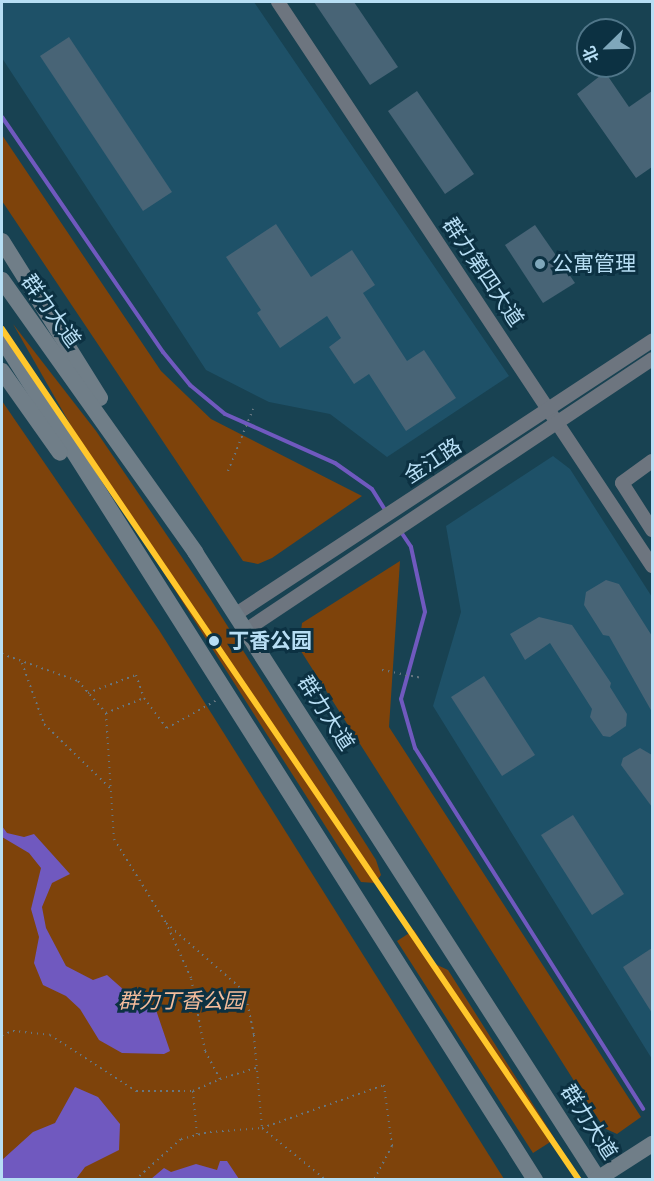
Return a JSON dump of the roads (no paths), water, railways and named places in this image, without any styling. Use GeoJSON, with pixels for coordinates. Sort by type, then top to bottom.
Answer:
{"type":"FeatureCollection","features":[{"type":"Feature","properties":{"kind":"main road"},"geometry":{"type":"LineString","coordinates":[[2,241],[195,552]]}},
{"type":"Feature","properties":{"kind":"main road","name":"群力大道"},"geometry":{"type":"LineString","coordinates":[[2,280],[195,552],[598,1179]]}},
{"type":"Feature","properties":{"kind":"main road"},"geometry":{"type":"LineString","coordinates":[[2,339],[157,588],[535,1179]]}},
{"type":"Feature","properties":{"kind":"main road"},"geometry":{"type":"LineString","coordinates":[[2,371],[157,588]]}},
{"type":"Feature","properties":{"kind":"main road"},"geometry":{"type":"LineString","coordinates":[[598,1179],[652,1144]]}},
{"type":"Feature","properties":{"kind":"street","name":"群力第四大道"},"geometry":{"type":"LineString","coordinates":[[279,2],[652,566]]}},
{"type":"Feature","properties":{"kind":"street","name":"金江路"},"geometry":{"type":"LineString","coordinates":[[246,630],[426,508],[554,416],[652,341]]}},
{"type":"Feature","properties":{"kind":"street","name":"金江路"},"geometry":{"type":"LineString","coordinates":[[236,614],[418,496],[652,359]]}},
{"type":"Feature","properties":{"kind":"street"},"geometry":{"type":"LineString","coordinates":[[652,461],[622,483],[652,530]]}},
{"type":"Feature","properties":{"kind":"waterway"},"geometry":{"type":"LineString","coordinates":[[2,117],[163,352],[190,385],[225,414],[335,463],[372,489],[386,511]]}},
{"type":"Feature","properties":{"kind":"waterway"},"geometry":{"type":"LineString","coordinates":[[401,532],[411,547],[425,612],[401,699],[415,748],[643,1109]]}},
{"type":"Feature","properties":{"kind":"place","name":"公寓管理"},"geometry":{"type":"Point","coordinates":[540,264]}},
{"type":"Feature","properties":{"kind":"place","name":"丁香公园"},"geometry":{"type":"Point","coordinates":[214,641]}},
{"type":"Feature","properties":{"kind":"park label","name":"群力丁香公园"},"geometry":{"type":"Point","coordinates":[181,1001]}}]}
